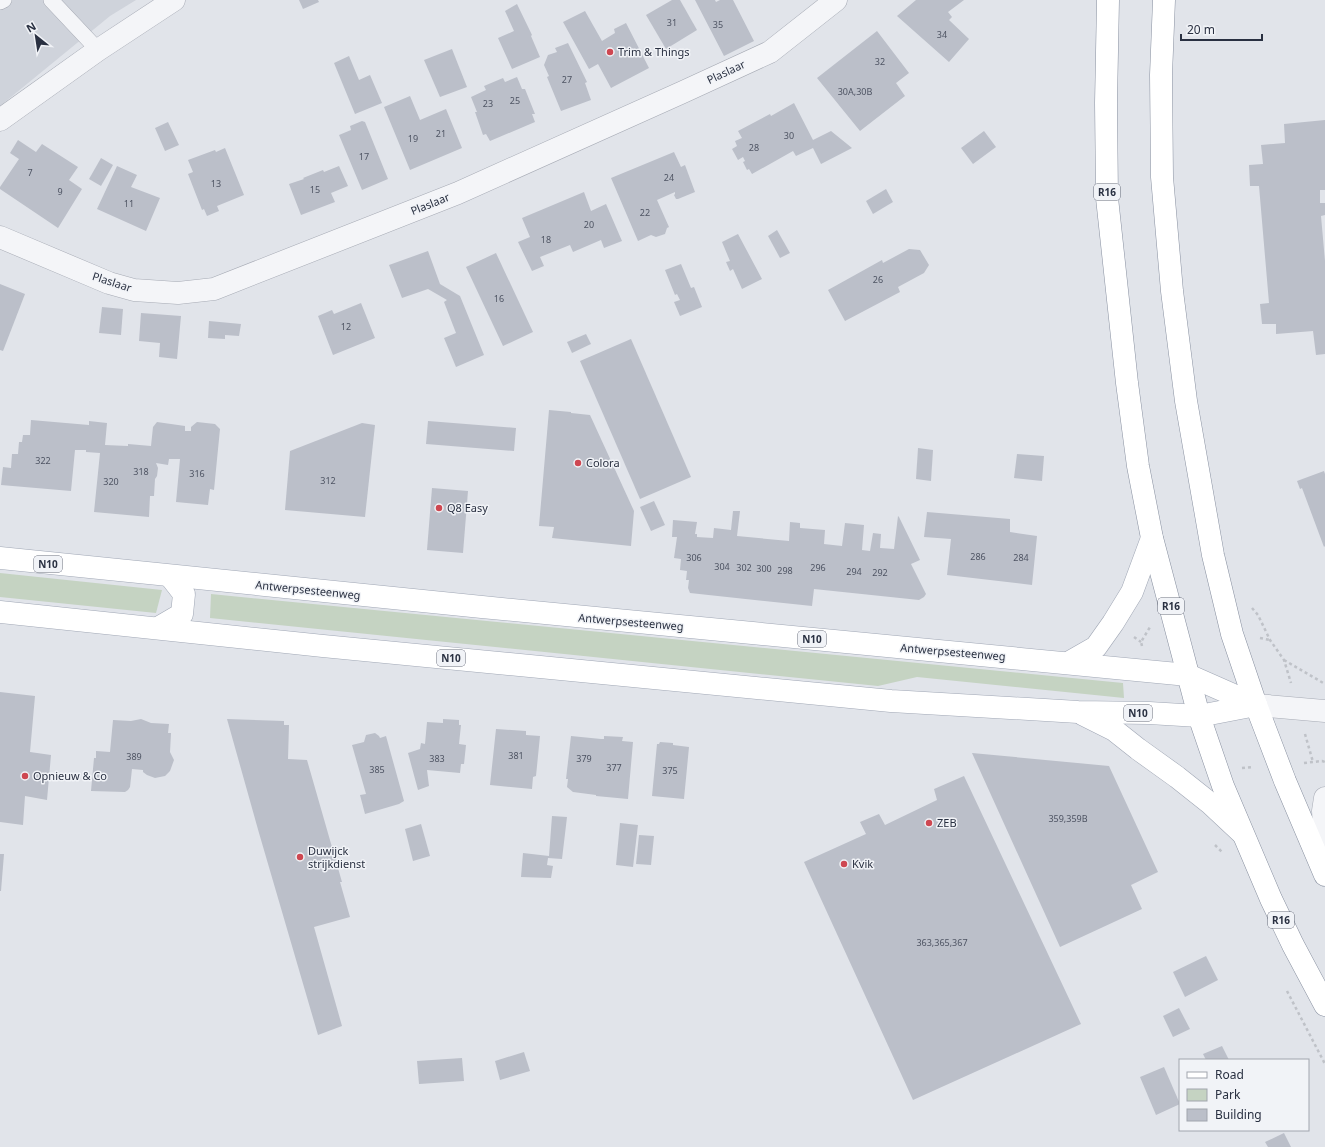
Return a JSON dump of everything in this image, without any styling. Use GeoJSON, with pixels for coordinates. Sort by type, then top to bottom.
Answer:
{"type":"FeatureCollection","features":[{"type":"Feature","properties":{"kind":"main road","name":"R16"},"geometry":{"type":"LineString","coordinates":[[1108,0],[1106,103],[1107,198],[1127,384],[1138,466],[1152,538],[1199,716],[1223,786],[1271,899],[1293,945],[1325,1005]]}},
{"type":"Feature","properties":{"kind":"main road"},"geometry":{"type":"LineString","coordinates":[[1164,0],[1161,75],[1162,177],[1172,291],[1186,401],[1213,555],[1232,634],[1256,705],[1285,781],[1325,875]]}},
{"type":"Feature","properties":{"kind":"main road"},"geometry":{"type":"LineString","coordinates":[[1068,664],[1096,647],[1114,623],[1132,592],[1152,538]]}},
{"type":"Feature","properties":{"kind":"main road","name":"Antwerpsesteenweg"},"geometry":{"type":"LineString","coordinates":[[0,558],[170,576],[1188,675],[1256,705]]}},
{"type":"Feature","properties":{"kind":"main road"},"geometry":{"type":"LineString","coordinates":[[158,628],[182,614],[184,594],[170,576]]}},
{"type":"Feature","properties":{"kind":"main road","name":"Antwerpsesteenweg"},"geometry":{"type":"LineString","coordinates":[[0,612],[338,647],[884,700],[1078,712],[1149,713],[1199,716],[1256,705]]}},
{"type":"Feature","properties":{"kind":"main road"},"geometry":{"type":"LineString","coordinates":[[1078,712],[1114,730],[1211,804],[1242,833]]}},
{"type":"Feature","properties":{"kind":"street"},"geometry":{"type":"LineString","coordinates":[[0,120],[98,50],[174,0]]}},
{"type":"Feature","properties":{"kind":"street","name":"Plaslaar"},"geometry":{"type":"LineString","coordinates":[[0,237],[109,284],[134,290],[178,293],[214,290],[458,193],[691,89],[770,52],[836,0]]}},
{"type":"Feature","properties":{"kind":"street","name":"Antwerpsesteenweg"},"geometry":{"type":"LineString","coordinates":[[1256,705],[1325,711]]}},
{"type":"Feature","properties":{"kind":"street"},"geometry":{"type":"LineString","coordinates":[[1325,798],[1323,811],[1325,843]]}},
{"type":"Feature","properties":{"kind":"lane"},"geometry":{"type":"LineString","coordinates":[[0,2],[4,0]]}},
{"type":"Feature","properties":{"kind":"lane"},"geometry":{"type":"LineString","coordinates":[[51,0],[98,50]]}},
{"type":"Feature","properties":{"kind":"path"},"geometry":{"type":"LineString","coordinates":[[1284,660],[1325,684]]}},
{"type":"Feature","properties":{"kind":"path"},"geometry":{"type":"LineString","coordinates":[[1313,762],[1325,762]]}},
{"type":"Feature","properties":{"kind":"path"},"geometry":{"type":"LineString","coordinates":[[1214,844],[1224,855]]}},
{"type":"Feature","properties":{"kind":"path"},"geometry":{"type":"LineString","coordinates":[[1284,985],[1325,1064]]}},
{"type":"Feature","properties":{"kind":"shaded area"},"geometry":{"type":"Polygon","coordinates":[[[0,0],[136,0],[110,16],[0,106],[0,0]]]}},
{"type":"Feature","properties":{"kind":"green space"},"geometry":{"type":"Polygon","coordinates":[[[0,573],[162,590],[156,613],[0,597],[0,573]]]}},
{"type":"Feature","properties":{"kind":"green space"},"geometry":{"type":"Polygon","coordinates":[[[211,594],[1123,683],[1124,698],[917,677],[878,686],[210,618],[211,594]]]}},
{"type":"Feature","properties":{"kind":"building"},"geometry":{"type":"Polygon","coordinates":[[[299,0],[318,0],[319,2],[303,9],[299,0]]]}},
{"type":"Feature","properties":{"kind":"building"},"geometry":{"type":"Polygon","coordinates":[[[672,0],[680,0],[697,30],[666,49],[646,15],[672,0]]]}},
{"type":"Feature","properties":{"kind":"building"},"geometry":{"type":"Polygon","coordinates":[[[695,0],[715,0],[716,2],[720,0],[733,0],[754,41],[724,56],[695,0]]]}},
{"type":"Feature","properties":{"kind":"building"},"geometry":{"type":"Polygon","coordinates":[[[916,0],[964,0],[948,12],[952,17],[949,20],[969,39],[949,62],[897,16],[916,0]]]}},
{"type":"Feature","properties":{"kind":"building"},"geometry":{"type":"Polygon","coordinates":[[[517,4],[532,35],[531,36],[540,57],[512,69],[498,38],[514,31],[505,11],[517,4]]]}},
{"type":"Feature","properties":{"kind":"building","name":"Trim & Things"},"geometry":{"type":"Polygon","coordinates":[[[585,11],[602,41],[615,33],[614,29],[626,23],[649,68],[611,88],[598,64],[589,69],[563,22],[585,11]]]}},
{"type":"Feature","properties":{"kind":"building"},"geometry":{"type":"Polygon","coordinates":[[[877,31],[909,73],[896,83],[905,96],[860,131],[817,78],[877,31]]]}},
{"type":"Feature","properties":{"kind":"building"},"geometry":{"type":"Polygon","coordinates":[[[568,43],[587,82],[585,83],[591,100],[561,111],[547,77],[549,76],[544,65],[548,55],[557,52],[555,48],[568,43]]]}},
{"type":"Feature","properties":{"kind":"building"},"geometry":{"type":"Polygon","coordinates":[[[452,49],[467,87],[440,97],[424,60],[452,49]]]}},
{"type":"Feature","properties":{"kind":"building"},"geometry":{"type":"Polygon","coordinates":[[[349,56],[359,80],[370,75],[382,103],[355,114],[334,63],[349,56]]]}},
{"type":"Feature","properties":{"kind":"building"},"geometry":{"type":"Polygon","coordinates":[[[517,77],[522,89],[525,89],[535,114],[532,114],[535,122],[490,141],[486,134],[483,135],[475,112],[477,112],[471,97],[486,90],[484,86],[503,78],[505,82],[517,77]]]}},
{"type":"Feature","properties":{"kind":"building"},"geometry":{"type":"Polygon","coordinates":[[[410,96],[420,120],[446,109],[462,148],[410,170],[384,107],[410,96]]]}},
{"type":"Feature","properties":{"kind":"building"},"geometry":{"type":"Polygon","coordinates":[[[794,103],[813,140],[831,131],[852,148],[821,164],[813,148],[796,156],[793,151],[752,174],[749,169],[747,170],[743,162],[745,161],[743,157],[738,160],[732,149],[737,146],[735,141],[742,138],[738,131],[770,114],[771,116],[794,103]]]}},
{"type":"Feature","properties":{"kind":"building"},"geometry":{"type":"Polygon","coordinates":[[[1325,120],[1325,190],[1320,190],[1320,203],[1325,203],[1325,215],[1321,216],[1325,261],[1325,354],[1316,355],[1313,331],[1276,334],[1276,324],[1262,324],[1260,304],[1269,303],[1259,186],[1250,186],[1249,165],[1263,164],[1261,145],[1285,143],[1284,124],[1325,120]]]}},
{"type":"Feature","properties":{"kind":"building"},"geometry":{"type":"Polygon","coordinates":[[[362,121],[365,122],[388,179],[362,190],[339,135],[351,130],[350,126],[362,121]]]}},
{"type":"Feature","properties":{"kind":"building"},"geometry":{"type":"Polygon","coordinates":[[[168,122],[179,145],[165,151],[155,128],[168,122]]]}},
{"type":"Feature","properties":{"kind":"building"},"geometry":{"type":"Polygon","coordinates":[[[984,131],[996,147],[973,164],[961,148],[984,131]]]}},
{"type":"Feature","properties":{"kind":"building"},"geometry":{"type":"Polygon","coordinates":[[[18,140],[36,152],[42,144],[78,167],[69,180],[82,189],[58,228],[0,189],[19,159],[10,153],[18,140]]]}},
{"type":"Feature","properties":{"kind":"building"},"geometry":{"type":"Polygon","coordinates":[[[225,148],[244,195],[217,206],[219,211],[207,216],[204,209],[202,210],[188,174],[193,172],[188,160],[225,148]]]}},
{"type":"Feature","properties":{"kind":"building"},"geometry":{"type":"Polygon","coordinates":[[[674,152],[681,167],[685,165],[695,192],[676,199],[674,195],[675,192],[657,200],[669,227],[667,228],[665,234],[656,237],[651,235],[638,241],[611,178],[674,152]]]}},
{"type":"Feature","properties":{"kind":"building"},"geometry":{"type":"Polygon","coordinates":[[[101,158],[113,165],[101,186],[89,179],[101,158]]]}},
{"type":"Feature","properties":{"kind":"building"},"geometry":{"type":"Polygon","coordinates":[[[117,166],[137,175],[131,187],[160,198],[146,231],[97,209],[117,166]]]}},
{"type":"Feature","properties":{"kind":"building"},"geometry":{"type":"Polygon","coordinates":[[[339,166],[348,186],[331,193],[335,202],[301,215],[289,184],[323,170],[324,172],[339,166]]]}},
{"type":"Feature","properties":{"kind":"building"},"geometry":{"type":"Polygon","coordinates":[[[886,189],[893,202],[873,214],[866,201],[886,189]]]}},
{"type":"Feature","properties":{"kind":"building"},"geometry":{"type":"Polygon","coordinates":[[[584,192],[591,211],[606,204],[622,241],[604,248],[601,240],[573,252],[570,245],[540,257],[544,266],[532,271],[518,242],[530,237],[522,218],[584,192]]]}},
{"type":"Feature","properties":{"kind":"building"},"geometry":{"type":"Polygon","coordinates":[[[777,230],[790,253],[780,258],[768,236],[777,230]]]}},
{"type":"Feature","properties":{"kind":"building"},"geometry":{"type":"Polygon","coordinates":[[[738,234],[762,279],[742,289],[733,269],[730,271],[726,262],[730,261],[722,242],[738,234]]]}},
{"type":"Feature","properties":{"kind":"building"},"geometry":{"type":"Polygon","coordinates":[[[909,249],[920,250],[929,265],[924,273],[898,287],[900,292],[845,321],[828,290],[882,260],[883,263],[909,249]]]}},
{"type":"Feature","properties":{"kind":"building"},"geometry":{"type":"Polygon","coordinates":[[[428,251],[440,284],[460,296],[484,355],[456,367],[444,338],[456,333],[444,302],[447,300],[428,289],[402,298],[389,265],[428,251]]]}},
{"type":"Feature","properties":{"kind":"building"},"geometry":{"type":"Polygon","coordinates":[[[496,253],[533,332],[503,346],[466,267],[496,253]]]}},
{"type":"Feature","properties":{"kind":"building"},"geometry":{"type":"Polygon","coordinates":[[[681,264],[691,288],[694,287],[702,307],[680,316],[674,302],[680,300],[677,294],[675,295],[665,270],[681,264]]]}},
{"type":"Feature","properties":{"kind":"building"},"geometry":{"type":"Polygon","coordinates":[[[0,284],[25,294],[3,351],[0,350],[0,284]]]}},
{"type":"Feature","properties":{"kind":"building"},"geometry":{"type":"Polygon","coordinates":[[[361,303],[375,338],[333,355],[318,316],[332,310],[334,314],[361,303]]]}},
{"type":"Feature","properties":{"kind":"building"},"geometry":{"type":"Polygon","coordinates":[[[102,307],[123,309],[121,335],[99,333],[102,307]]]}},
{"type":"Feature","properties":{"kind":"building"},"geometry":{"type":"Polygon","coordinates":[[[141,313],[181,316],[177,359],[159,357],[160,343],[139,341],[141,313]]]}},
{"type":"Feature","properties":{"kind":"building"},"geometry":{"type":"Polygon","coordinates":[[[209,321],[241,324],[239,336],[225,335],[225,339],[208,338],[209,321]]]}},
{"type":"Feature","properties":{"kind":"building"},"geometry":{"type":"Polygon","coordinates":[[[586,334],[591,344],[572,353],[567,342],[586,334]]]}},
{"type":"Feature","properties":{"kind":"building"},"geometry":{"type":"Polygon","coordinates":[[[631,339],[691,477],[640,499],[580,361],[631,339]]]}},
{"type":"Feature","properties":{"kind":"building","name":"Colora"},"geometry":{"type":"Polygon","coordinates":[[[549,410],[590,415],[634,511],[631,546],[552,538],[554,527],[539,526],[549,410]]]}},
{"type":"Feature","properties":{"kind":"building"},"geometry":{"type":"Polygon","coordinates":[[[31,420],[89,425],[89,421],[107,423],[105,445],[128,446],[128,444],[151,446],[153,427],[157,422],[185,426],[185,431],[191,431],[191,427],[197,422],[215,424],[220,429],[214,490],[210,489],[208,505],[176,502],[180,459],[169,459],[168,465],[156,463],[158,468],[157,476],[155,479],[154,496],[150,496],[149,517],[94,512],[100,453],[86,452],[86,450],[75,450],[71,491],[1,485],[3,467],[11,468],[12,454],[18,454],[19,442],[22,442],[23,435],[30,435],[31,420]]]}},
{"type":"Feature","properties":{"kind":"building"},"geometry":{"type":"Polygon","coordinates":[[[428,421],[516,428],[514,451],[426,444],[428,421]]]}},
{"type":"Feature","properties":{"kind":"building"},"geometry":{"type":"Polygon","coordinates":[[[362,423],[375,425],[365,517],[285,510],[290,451],[362,423]]]}},
{"type":"Feature","properties":{"kind":"building"},"geometry":{"type":"Polygon","coordinates":[[[918,448],[933,450],[931,481],[916,479],[918,448]]]}},
{"type":"Feature","properties":{"kind":"building"},"geometry":{"type":"Polygon","coordinates":[[[1017,454],[1044,456],[1042,481],[1014,478],[1017,454]]]}},
{"type":"Feature","properties":{"kind":"building"},"geometry":{"type":"Polygon","coordinates":[[[1324,471],[1324,547],[1302,488],[1300,489],[1297,481],[1324,471]]]}},
{"type":"Feature","properties":{"kind":"building"},"geometry":{"type":"Polygon","coordinates":[[[432,488],[468,491],[463,553],[427,550],[432,488]]]}},
{"type":"Feature","properties":{"kind":"building"},"geometry":{"type":"Polygon","coordinates":[[[654,501],[665,525],[651,531],[640,507],[654,501]]]}},
{"type":"Feature","properties":{"kind":"building"},"geometry":{"type":"Polygon","coordinates":[[[733,511],[740,511],[737,536],[789,541],[790,522],[800,523],[800,528],[825,530],[824,544],[842,546],[845,523],[864,525],[862,550],[870,551],[873,533],[881,534],[880,548],[894,549],[898,516],[920,560],[911,564],[926,594],[919,600],[814,589],[812,606],[690,593],[688,588],[689,580],[686,580],[687,571],[680,570],[681,559],[674,558],[677,537],[672,537],[673,520],[697,522],[695,534],[697,534],[697,537],[713,538],[714,528],[731,530],[733,511]]]}},
{"type":"Feature","properties":{"kind":"building"},"geometry":{"type":"Polygon","coordinates":[[[927,512],[1010,519],[1010,532],[1037,536],[1032,585],[947,575],[951,539],[924,537],[927,512]]]}},
{"type":"Feature","properties":{"kind":"building","name":"Opnieuw & Co"},"geometry":{"type":"Polygon","coordinates":[[[0,692],[35,696],[30,752],[51,755],[47,800],[25,796],[23,825],[0,822],[0,692]]]}},
{"type":"Feature","properties":{"kind":"building"},"geometry":{"type":"Polygon","coordinates":[[[141,719],[151,723],[169,724],[168,733],[171,733],[170,752],[174,760],[170,771],[165,776],[155,778],[147,775],[143,772],[143,770],[132,769],[130,787],[125,792],[91,791],[96,751],[110,752],[113,720],[131,721],[141,719]]]}},
{"type":"Feature","properties":{"kind":"building","name":"Duwijck strijkdienst"},"geometry":{"type":"Polygon","coordinates":[[[227,719],[284,721],[284,725],[289,725],[288,759],[307,760],[342,882],[340,882],[350,917],[314,927],[342,1026],[318,1035],[259,833],[227,719]]]}},
{"type":"Feature","properties":{"kind":"building"},"geometry":{"type":"Polygon","coordinates":[[[443,719],[459,720],[459,725],[461,725],[459,744],[466,745],[464,764],[461,764],[460,773],[427,770],[429,786],[418,790],[408,753],[420,749],[421,743],[425,744],[427,722],[443,723],[443,719]]]}},
{"type":"Feature","properties":{"kind":"building"},"geometry":{"type":"Polygon","coordinates":[[[496,729],[526,731],[526,735],[540,736],[536,776],[533,777],[532,789],[490,785],[496,729]]]}},
{"type":"Feature","properties":{"kind":"building"},"geometry":{"type":"Polygon","coordinates":[[[375,733],[380,738],[386,736],[404,801],[399,804],[365,814],[360,795],[366,794],[352,745],[364,742],[366,735],[375,733]]]}},
{"type":"Feature","properties":{"kind":"building"},"geometry":{"type":"Polygon","coordinates":[[[571,736],[601,739],[604,739],[604,736],[623,737],[622,741],[633,742],[628,799],[573,792],[567,787],[568,779],[566,779],[571,736]]]}},
{"type":"Feature","properties":{"kind":"building"},"geometry":{"type":"Polygon","coordinates":[[[660,742],[673,743],[673,745],[689,747],[684,799],[652,796],[657,744],[660,742]]]}},
{"type":"Feature","properties":{"kind":"building"},"geometry":{"type":"Polygon","coordinates":[[[972,753],[1109,766],[1158,872],[1131,885],[1142,909],[1060,947],[972,753]]]}},
{"type":"Feature","properties":{"kind":"building"},"geometry":{"type":"Polygon","coordinates":[[[964,776],[1081,1024],[913,1100],[804,862],[866,834],[860,822],[879,814],[885,825],[937,800],[934,789],[964,776]]]}},
{"type":"Feature","properties":{"kind":"building"},"geometry":{"type":"Polygon","coordinates":[[[552,816],[567,817],[562,859],[548,858],[547,865],[553,866],[551,878],[521,877],[523,853],[549,856],[552,816]]]}},
{"type":"Feature","properties":{"kind":"building"},"geometry":{"type":"Polygon","coordinates":[[[620,823],[638,825],[633,867],[616,865],[620,823]]]}},
{"type":"Feature","properties":{"kind":"building"},"geometry":{"type":"Polygon","coordinates":[[[421,824],[430,856],[413,861],[405,829],[421,824]]]}},
{"type":"Feature","properties":{"kind":"building"},"geometry":{"type":"Polygon","coordinates":[[[639,835],[654,836],[651,865],[636,864],[639,835]]]}},
{"type":"Feature","properties":{"kind":"building"},"geometry":{"type":"Polygon","coordinates":[[[0,854],[4,854],[1,891],[0,891],[0,854]]]}},
{"type":"Feature","properties":{"kind":"building"},"geometry":{"type":"Polygon","coordinates":[[[1206,956],[1218,980],[1185,997],[1173,972],[1206,956]]]}},
{"type":"Feature","properties":{"kind":"building"},"geometry":{"type":"Polygon","coordinates":[[[1179,1008],[1190,1029],[1173,1037],[1163,1016],[1179,1008]]]}},
{"type":"Feature","properties":{"kind":"building"},"geometry":{"type":"Polygon","coordinates":[[[1222,1046],[1228,1059],[1206,1059],[1203,1054],[1222,1046]]]}},
{"type":"Feature","properties":{"kind":"building"},"geometry":{"type":"Polygon","coordinates":[[[524,1052],[530,1071],[500,1080],[495,1061],[524,1052]]]}},
{"type":"Feature","properties":{"kind":"building"},"geometry":{"type":"Polygon","coordinates":[[[462,1058],[464,1081],[419,1084],[417,1061],[462,1058]]]}},
{"type":"Feature","properties":{"kind":"building"},"geometry":{"type":"Polygon","coordinates":[[[1164,1067],[1179,1104],[1156,1115],[1140,1077],[1164,1067]]]}},
{"type":"Feature","properties":{"kind":"building"},"geometry":{"type":"Polygon","coordinates":[[[1284,1133],[1291,1147],[1268,1147],[1265,1142],[1284,1133]]]}},
{"type":"Feature","properties":{"kind":"place","name":"Trim & Things"},"geometry":{"type":"Point","coordinates":[610,52]}},
{"type":"Feature","properties":{"kind":"place","name":"Colora"},"geometry":{"type":"Point","coordinates":[578,463]}},
{"type":"Feature","properties":{"kind":"place","name":"Q8 Easy"},"geometry":{"type":"Point","coordinates":[439,508]}},
{"type":"Feature","properties":{"kind":"place","name":"Opnieuw & Co"},"geometry":{"type":"Point","coordinates":[25,776]}},
{"type":"Feature","properties":{"kind":"place","name":"ZEB"},"geometry":{"type":"Point","coordinates":[929,823]}},
{"type":"Feature","properties":{"kind":"place","name":"Duwijck strijkdienst"},"geometry":{"type":"Point","coordinates":[300,857]}},
{"type":"Feature","properties":{"kind":"place","name":"Kvik"},"geometry":{"type":"Point","coordinates":[844,864]}}]}
